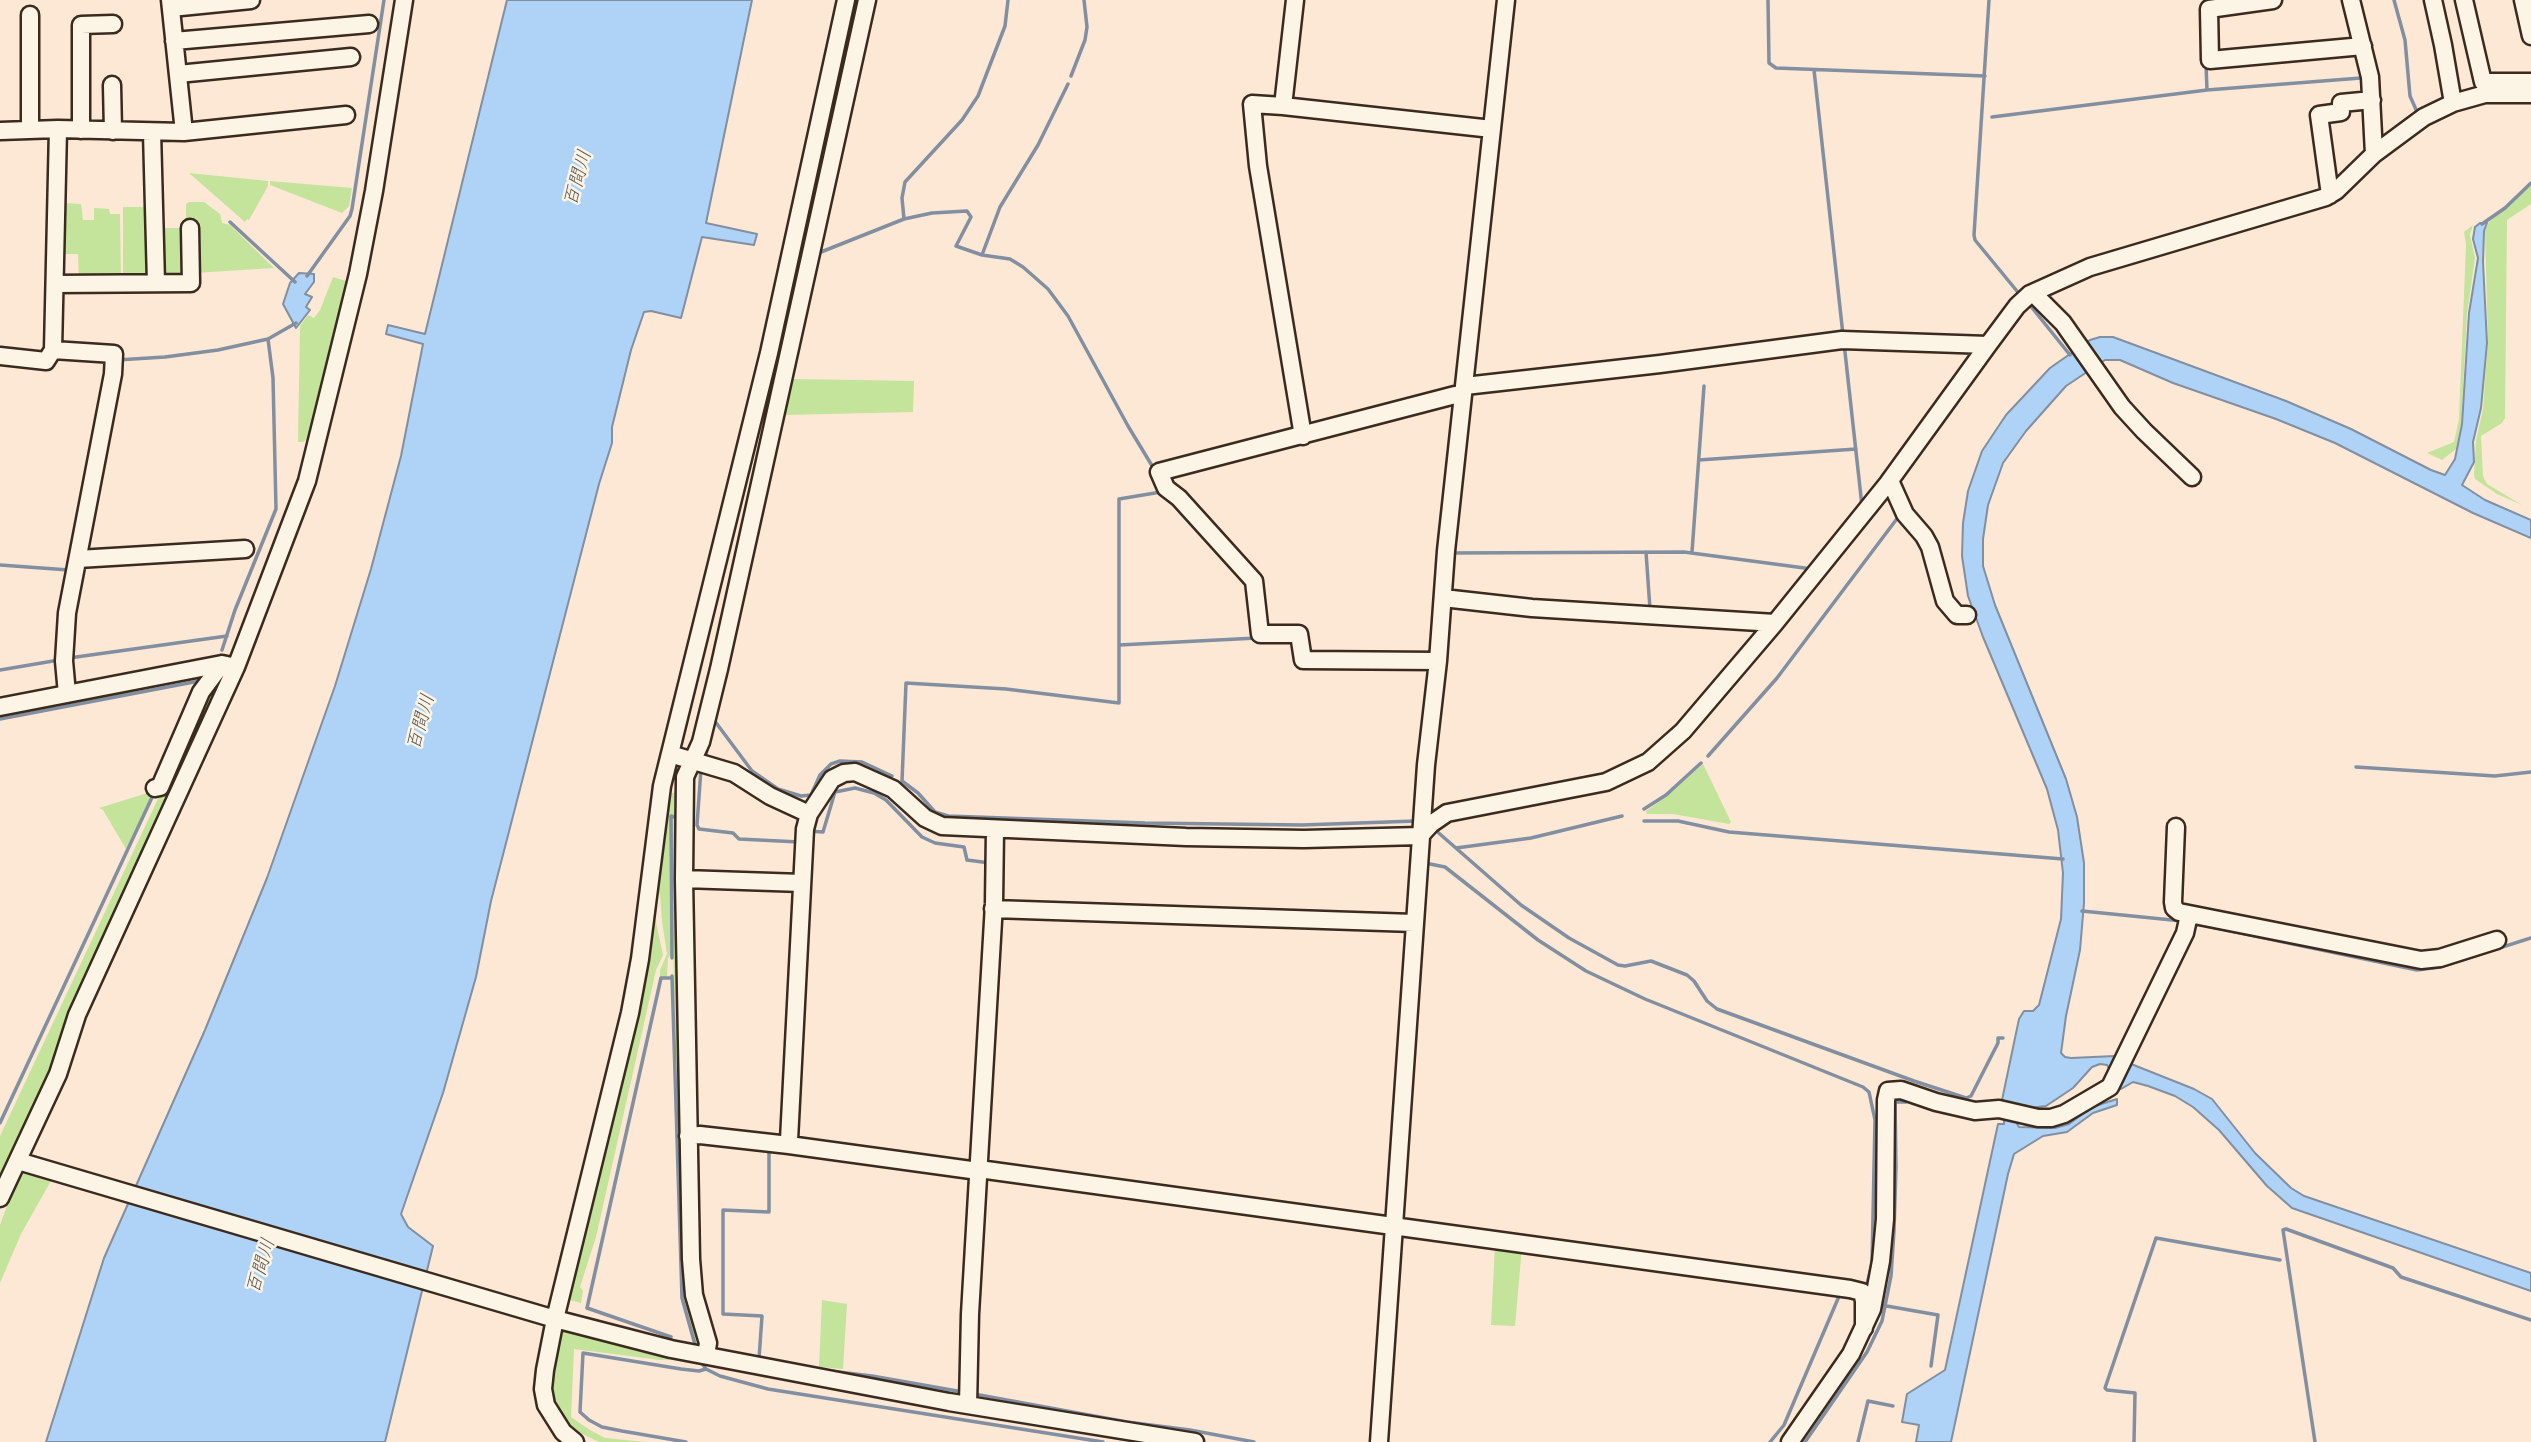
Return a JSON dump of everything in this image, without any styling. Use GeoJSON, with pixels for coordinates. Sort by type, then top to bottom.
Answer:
{"type":"FeatureCollection","features":[{"type":"Feature","properties":{"kind":"street"},"geometry":{"type":"LineString","coordinates":[[184,132],[170,4],[251,0]]}},
{"type":"Feature","properties":{"kind":"street"},"geometry":{"type":"LineString","coordinates":[[0,1198],[26,1164],[77,1015],[307,481],[358,274],[404,0]]}},
{"type":"Feature","properties":{"kind":"street"},"geometry":{"type":"LineString","coordinates":[[575,1442],[553,1419],[545,1397],[545,1370],[630,1013],[640,959],[662,786],[769,352],[846,0]]}},
{"type":"Feature","properties":{"kind":"street"},"geometry":{"type":"LineString","coordinates":[[701,1354],[708,1343],[694,1295],[688,1136],[685,777],[701,742],[719,668],[867,0]]}},
{"type":"Feature","properties":{"kind":"street"},"geometry":{"type":"LineString","coordinates":[[1283,106],[1295,0]]}},
{"type":"Feature","properties":{"kind":"street"},"geometry":{"type":"LineString","coordinates":[[1379,1442],[1417,836],[1438,661],[1461,393],[1506,0]]}},
{"type":"Feature","properties":{"kind":"street"},"geometry":{"type":"LineString","coordinates":[[2273,0],[2208,9],[2210,60],[2363,46]]}},
{"type":"Feature","properties":{"kind":"street"},"geometry":{"type":"LineString","coordinates":[[2351,0],[2370,77],[2374,154]]}},
{"type":"Feature","properties":{"kind":"street"},"geometry":{"type":"LineString","coordinates":[[2433,0],[2452,99]]}},
{"type":"Feature","properties":{"kind":"street"},"geometry":{"type":"LineString","coordinates":[[2464,0],[2484,89]]}},
{"type":"Feature","properties":{"kind":"street"},"geometry":{"type":"LineString","coordinates":[[2523,0],[2531,36]]}},
{"type":"Feature","properties":{"kind":"street"},"geometry":{"type":"LineString","coordinates":[[30,15],[30,130]]}},
{"type":"Feature","properties":{"kind":"street"},"geometry":{"type":"LineString","coordinates":[[81,130],[81,25],[113,24]]}},
{"type":"Feature","properties":{"kind":"street"},"geometry":{"type":"LineString","coordinates":[[174,41],[369,24]]}},
{"type":"Feature","properties":{"kind":"street"},"geometry":{"type":"LineString","coordinates":[[178,74],[351,57]]}},
{"type":"Feature","properties":{"kind":"street"},"geometry":{"type":"LineString","coordinates":[[789,1140],[800,883],[805,829],[809,814],[832,779],[844,773],[855,772],[894,789],[925,817],[942,827],[1304,839],[1417,836],[1447,813],[1591,786],[1620,777],[1648,762],[1683,731],[1890,484],[1988,345],[2026,297],[2090,267],[2330,195],[2374,154],[2452,99],[2484,89],[2531,82]]}},
{"type":"Feature","properties":{"kind":"street"},"geometry":{"type":"LineString","coordinates":[[112,85],[113,131]]}},
{"type":"Feature","properties":{"kind":"street"},"geometry":{"type":"LineString","coordinates":[[2484,89],[2531,94]]}},
{"type":"Feature","properties":{"kind":"street"},"geometry":{"type":"LineString","coordinates":[[2330,195],[2319,115],[2341,112],[2341,103],[2372,100]]}},
{"type":"Feature","properties":{"kind":"street"},"geometry":{"type":"LineString","coordinates":[[1303,436],[1253,131],[1252,104],[1492,129]]}},
{"type":"Feature","properties":{"kind":"street"},"geometry":{"type":"LineString","coordinates":[[0,131],[58,133],[81,130],[152,135],[346,115]]}},
{"type":"Feature","properties":{"kind":"street"},"geometry":{"type":"LineString","coordinates":[[0,356],[46,361],[51,354],[58,133]]}},
{"type":"Feature","properties":{"kind":"street"},"geometry":{"type":"LineString","coordinates":[[152,135],[156,283]]}},
{"type":"Feature","properties":{"kind":"street"},"geometry":{"type":"LineString","coordinates":[[55,284],[191,283],[190,228]]}},
{"type":"Feature","properties":{"kind":"street"},"geometry":{"type":"LineString","coordinates":[[2026,297],[2037,297],[2063,323],[2122,407],[2192,477]]}},
{"type":"Feature","properties":{"kind":"street"},"geometry":{"type":"LineString","coordinates":[[1438,661],[1303,660],[1299,634],[1260,634],[1254,582],[1179,498],[1166,488],[1159,472],[1461,393],[1844,340],[1988,345]]}},
{"type":"Feature","properties":{"kind":"street"},"geometry":{"type":"LineString","coordinates":[[51,354],[114,354],[81,559],[66,622],[64,661],[67,694]]}},
{"type":"Feature","properties":{"kind":"street"},"geometry":{"type":"LineString","coordinates":[[1890,484],[1905,514],[1924,536],[1930,548],[1945,601],[1957,615],[1967,615]]}},
{"type":"Feature","properties":{"kind":"street"},"geometry":{"type":"LineString","coordinates":[[81,559],[245,549]]}},
{"type":"Feature","properties":{"kind":"street"},"geometry":{"type":"LineString","coordinates":[[1443,598],[1532,608],[1773,622]]}},
{"type":"Feature","properties":{"kind":"street"},"geometry":{"type":"LineString","coordinates":[[0,706],[229,666]]}},
{"type":"Feature","properties":{"kind":"street"},"geometry":{"type":"LineString","coordinates":[[157,787],[160,787],[201,692],[229,666]]}},
{"type":"Feature","properties":{"kind":"street"},"geometry":{"type":"LineString","coordinates":[[670,754],[734,773],[770,796],[809,814]]}},
{"type":"Feature","properties":{"kind":"street"},"geometry":{"type":"LineString","coordinates":[[2176,827],[2173,902],[2174,908],[2188,920],[2421,960],[2430,960],[2497,940]]}},
{"type":"Feature","properties":{"kind":"street"},"geometry":{"type":"LineString","coordinates":[[968,1397],[994,905],[995,830]]}},
{"type":"Feature","properties":{"kind":"street"},"geometry":{"type":"LineString","coordinates":[[684,879],[800,883]]}},
{"type":"Feature","properties":{"kind":"street"},"geometry":{"type":"LineString","coordinates":[[994,905],[1411,923]]}},
{"type":"Feature","properties":{"kind":"street"},"geometry":{"type":"LineString","coordinates":[[1790,1442],[1851,1354],[1872,1309],[1885,1219],[1888,1091],[1901,1090],[1968,1110],[2005,1110],[2038,1118],[2064,1114],[2110,1087],[2188,920]]}},
{"type":"Feature","properties":{"kind":"street"},"geometry":{"type":"LineString","coordinates":[[688,1136],[789,1145],[1394,1222],[1850,1289],[1862,1292],[1864,1328]]}},
{"type":"Feature","properties":{"kind":"street"},"geometry":{"type":"LineString","coordinates":[[26,1164],[555,1319],[701,1354],[968,1397],[1195,1442]]}},
{"type":"Feature","properties":{"kind":"street"},"geometry":{"type":"LineString","coordinates":[[1394,1222],[1490,1230],[1518,1237]]}},
{"type":"Feature","properties":{"kind":"green space"},"geometry":{"type":"Polygon","coordinates":[[[189,173],[268,181],[268,186],[249,220],[245,222],[189,173]]]}},
{"type":"Feature","properties":{"kind":"green space"},"geometry":{"type":"Polygon","coordinates":[[[270,181],[352,188],[349,206],[342,213],[270,185],[270,181]]]}},
{"type":"Feature","properties":{"kind":"green space"},"geometry":{"type":"Polygon","coordinates":[[[2531,186],[2531,204],[2507,220],[2505,418],[2502,423],[2481,436],[2483,476],[2487,484],[2522,505],[2497,494],[2475,479],[2474,475],[2488,342],[2485,231],[2489,222],[2531,186]]]}},
{"type":"Feature","properties":{"kind":"green space"},"geometry":{"type":"Polygon","coordinates":[[[204,202],[220,214],[222,223],[230,225],[274,268],[194,273],[186,226],[186,204],[204,202]]]}},
{"type":"Feature","properties":{"kind":"green space"},"geometry":{"type":"Polygon","coordinates":[[[62,203],[81,204],[83,220],[94,220],[94,208],[109,209],[110,214],[120,214],[121,281],[79,279],[78,254],[60,254],[62,203]]]}},
{"type":"Feature","properties":{"kind":"green space"},"geometry":{"type":"Polygon","coordinates":[[[123,207],[150,207],[152,277],[123,279],[123,207]]]}},
{"type":"Feature","properties":{"kind":"green space"},"geometry":{"type":"Polygon","coordinates":[[[2473,225],[2470,235],[2475,258],[2467,314],[2461,424],[2456,449],[2442,460],[2427,453],[2454,442],[2459,419],[2466,245],[2464,232],[2473,225]]]}},
{"type":"Feature","properties":{"kind":"green space"},"geometry":{"type":"Polygon","coordinates":[[[158,228],[186,228],[187,276],[160,279],[158,228]]]}},
{"type":"Feature","properties":{"kind":"green space"},"geometry":{"type":"Polygon","coordinates":[[[333,277],[349,282],[311,437],[298,442],[300,326],[308,315],[314,318],[320,310],[333,277]]]}},
{"type":"Feature","properties":{"kind":"green space"},"geometry":{"type":"Polygon","coordinates":[[[793,379],[914,381],[913,412],[785,415],[793,379]]]}},
{"type":"Feature","properties":{"kind":"green space"},"geometry":{"type":"Polygon","coordinates":[[[218,676],[221,686],[53,1070],[0,1182],[0,1136],[157,801],[201,697],[218,676]]]}},
{"type":"Feature","properties":{"kind":"green space"},"geometry":{"type":"Polygon","coordinates":[[[134,688],[135,692],[0,719],[0,714],[134,688]]]}},
{"type":"Feature","properties":{"kind":"green space"},"geometry":{"type":"Polygon","coordinates":[[[1703,764],[1731,822],[1729,824],[1673,814],[1647,814],[1646,811],[1703,764]]]}},
{"type":"Feature","properties":{"kind":"green space"},"geometry":{"type":"Polygon","coordinates":[[[154,791],[126,849],[103,810],[99,808],[154,791]]]}},
{"type":"Feature","properties":{"kind":"green space"},"geometry":{"type":"Polygon","coordinates":[[[675,792],[678,794],[685,1143],[705,1342],[700,1346],[696,1346],[684,1298],[671,815],[671,954],[668,958],[667,977],[660,977],[667,954],[660,895],[655,887],[665,797],[675,792]]]}},
{"type":"Feature","properties":{"kind":"green space"},"geometry":{"type":"Polygon","coordinates":[[[654,913],[663,955],[656,970],[596,1237],[580,1287],[583,1291],[581,1303],[566,1299],[654,913]]]}},
{"type":"Feature","properties":{"kind":"green space"},"geometry":{"type":"Polygon","coordinates":[[[26,1170],[52,1179],[21,1234],[0,1283],[0,1225],[19,1173],[26,1170]]]}},
{"type":"Feature","properties":{"kind":"green space"},"geometry":{"type":"Polygon","coordinates":[[[1495,1244],[1522,1247],[1515,1326],[1491,1325],[1495,1244]]]}},
{"type":"Feature","properties":{"kind":"green space"},"geometry":{"type":"Polygon","coordinates":[[[822,1300],[847,1304],[843,1369],[819,1367],[822,1300]]]}},
{"type":"Feature","properties":{"kind":"green space"},"geometry":{"type":"Polygon","coordinates":[[[564,1327],[688,1359],[660,1360],[574,1349],[571,1417],[605,1438],[646,1442],[599,1442],[570,1428],[556,1411],[552,1398],[552,1372],[558,1334],[564,1327]]]}},
{"type":"Feature","properties":{"kind":"water","name":"百間川"},"geometry":{"type":"Polygon","coordinates":[[[507,0],[752,0],[706,223],[757,234],[754,245],[702,237],[681,318],[651,311],[644,312],[631,350],[612,427],[612,443],[491,901],[476,977],[443,1093],[401,1214],[408,1227],[433,1246],[385,1442],[46,1442],[104,1258],[205,1030],[267,878],[335,686],[371,569],[401,456],[423,344],[386,334],[388,325],[425,334],[507,0]]]}},
{"type":"Feature","properties":{"kind":"water"},"geometry":{"type":"Polygon","coordinates":[[[2480,223],[2487,223],[2484,231],[2483,262],[2487,343],[2481,408],[2473,442],[2474,462],[2462,485],[2485,500],[2531,520],[2531,538],[2473,513],[2335,443],[2173,383],[2120,360],[2105,360],[2066,386],[2026,431],[2003,463],[1988,505],[1983,539],[1983,566],[1995,605],[2066,779],[2077,817],[2084,863],[2084,903],[2080,950],[2061,1053],[2071,1058],[2115,1056],[2194,1089],[2212,1099],[2255,1153],[2291,1188],[2304,1196],[2531,1273],[2531,1291],[2292,1208],[2267,1186],[2219,1130],[2193,1107],[2175,1096],[2133,1082],[2121,1089],[2107,1065],[2092,1067],[2073,1088],[2046,1106],[2023,1109],[2009,1107],[2002,1100],[2019,1019],[2024,1011],[2033,1011],[2039,1005],[2061,919],[2063,873],[2058,830],[2047,789],[1968,596],[1962,556],[1968,491],[1982,451],[2006,415],[2050,368],[2090,340],[2100,337],[2113,337],[2286,401],[2445,475],[2455,459],[2462,424],[2469,313],[2478,258],[2473,239],[2475,227],[2480,223]]]}},
{"type":"Feature","properties":{"kind":"water"},"geometry":{"type":"Polygon","coordinates":[[[299,273],[314,274],[314,282],[305,294],[312,297],[306,307],[310,310],[296,328],[283,304],[290,283],[299,273]]]}},
{"type":"Feature","properties":{"kind":"water"},"geometry":{"type":"Polygon","coordinates":[[[2117,1099],[2117,1105],[2093,1113],[2067,1132],[2043,1136],[2014,1154],[1951,1442],[1916,1442],[1919,1425],[1902,1422],[1907,1394],[1945,1370],[1998,1124],[2004,1124],[2004,1120],[2016,1122],[2019,1127],[2055,1128],[2069,1124],[2092,1107],[2117,1099]]]}},
{"type":"Feature","properties":{"kind":"waterway"},"geometry":{"type":"LineString","coordinates":[[162,0],[175,125]]}},
{"type":"Feature","properties":{"kind":"waterway"},"geometry":{"type":"LineString","coordinates":[[307,276],[350,216],[352,209],[384,0]]}},
{"type":"Feature","properties":{"kind":"waterway"},"geometry":{"type":"LineString","coordinates":[[904,219],[902,198],[905,182],[962,120],[978,96],[1005,26],[1008,0]]}},
{"type":"Feature","properties":{"kind":"waterway"},"geometry":{"type":"LineString","coordinates":[[1071,76],[1085,40],[1087,27],[1084,0]]}},
{"type":"Feature","properties":{"kind":"waterway"},"geometry":{"type":"LineString","coordinates":[[1768,0],[1769,63],[1776,68],[1985,76]]}},
{"type":"Feature","properties":{"kind":"waterway"},"geometry":{"type":"LineString","coordinates":[[1989,0],[1974,235],[1975,240],[2021,296]]}},
{"type":"Feature","properties":{"kind":"waterway"},"geometry":{"type":"LineString","coordinates":[[2394,0],[2405,40],[2410,96],[2418,114],[2420,113]]}},
{"type":"Feature","properties":{"kind":"waterway"},"geometry":{"type":"LineString","coordinates":[[2206,65],[2207,90]]}},
{"type":"Feature","properties":{"kind":"waterway"},"geometry":{"type":"LineString","coordinates":[[1814,70],[1843,335]]}},
{"type":"Feature","properties":{"kind":"waterway"},"geometry":{"type":"LineString","coordinates":[[1992,117],[2207,90],[2361,78]]}},
{"type":"Feature","properties":{"kind":"waterway"},"geometry":{"type":"LineString","coordinates":[[982,255],[1000,207],[1038,145],[1068,84]]}},
{"type":"Feature","properties":{"kind":"waterway"},"geometry":{"type":"LineString","coordinates":[[2482,224],[2505,208],[2531,183]]}},
{"type":"Feature","properties":{"kind":"waterway"},"geometry":{"type":"LineString","coordinates":[[817,252],[904,219],[932,213],[967,211],[971,217],[956,246],[982,255],[1010,259],[1048,289],[1068,316],[1154,469]]}},
{"type":"Feature","properties":{"kind":"waterway"},"geometry":{"type":"LineString","coordinates":[[230,222],[295,282]]}},
{"type":"Feature","properties":{"kind":"waterway"},"geometry":{"type":"LineString","coordinates":[[2029,304],[2070,355]]}},
{"type":"Feature","properties":{"kind":"waterway"},"geometry":{"type":"LineString","coordinates":[[117,360],[218,350],[268,339],[296,323]]}},
{"type":"Feature","properties":{"kind":"waterway"},"geometry":{"type":"LineString","coordinates":[[222,650],[235,610],[276,509],[273,378],[268,339]]}},
{"type":"Feature","properties":{"kind":"waterway"},"geometry":{"type":"LineString","coordinates":[[1844,343],[1862,506]]}},
{"type":"Feature","properties":{"kind":"waterway"},"geometry":{"type":"LineString","coordinates":[[1692,552],[1704,386]]}},
{"type":"Feature","properties":{"kind":"waterway"},"geometry":{"type":"LineString","coordinates":[[1699,460],[1856,449]]}},
{"type":"Feature","properties":{"kind":"waterway"},"geometry":{"type":"LineString","coordinates":[[1161,492],[1119,499],[1119,703],[1006,689],[906,683],[902,781],[918,793],[935,812],[948,816],[1302,825],[1416,821]]}},
{"type":"Feature","properties":{"kind":"waterway"},"geometry":{"type":"LineString","coordinates":[[1708,756],[1777,678],[1899,516]]}},
{"type":"Feature","properties":{"kind":"waterway"},"geometry":{"type":"LineString","coordinates":[[1646,552],[1650,609]]}},
{"type":"Feature","properties":{"kind":"waterway"},"geometry":{"type":"LineString","coordinates":[[1451,553],[1684,552],[1812,569]]}},
{"type":"Feature","properties":{"kind":"waterway"},"geometry":{"type":"LineString","coordinates":[[0,565],[69,570]]}},
{"type":"Feature","properties":{"kind":"waterway"},"geometry":{"type":"LineString","coordinates":[[69,658],[227,636]]}},
{"type":"Feature","properties":{"kind":"waterway"},"geometry":{"type":"LineString","coordinates":[[1119,645],[1257,638]]}},
{"type":"Feature","properties":{"kind":"waterway"},"geometry":{"type":"LineString","coordinates":[[0,670],[59,660]]}},
{"type":"Feature","properties":{"kind":"waterway"},"geometry":{"type":"LineString","coordinates":[[0,719],[199,681]]}},
{"type":"Feature","properties":{"kind":"waterway"},"geometry":{"type":"LineString","coordinates":[[714,720],[752,771],[778,789],[801,796],[811,795],[820,775],[831,764],[840,761],[862,762],[892,776]]}},
{"type":"Feature","properties":{"kind":"waterway"},"geometry":{"type":"LineString","coordinates":[[706,755],[708,743]]}},
{"type":"Feature","properties":{"kind":"waterway"},"geometry":{"type":"LineString","coordinates":[[1644,809],[1666,795],[1701,763]]}},
{"type":"Feature","properties":{"kind":"waterway"},"geometry":{"type":"LineString","coordinates":[[2356,767],[2495,776],[2531,772]]}},
{"type":"Feature","properties":{"kind":"waterway"},"geometry":{"type":"LineString","coordinates":[[701,769],[697,825],[699,829],[733,833],[739,839],[799,842]]}},
{"type":"Feature","properties":{"kind":"waterway"},"geometry":{"type":"LineString","coordinates":[[809,831],[823,832],[835,792],[855,788],[874,793],[886,800],[922,837],[935,843],[964,847],[967,860],[990,863]]}},
{"type":"Feature","properties":{"kind":"waterway"},"geometry":{"type":"LineString","coordinates":[[0,1123],[155,791]]}},
{"type":"Feature","properties":{"kind":"waterway"},"geometry":{"type":"LineString","coordinates":[[672,958],[671,816],[674,817]]}},
{"type":"Feature","properties":{"kind":"waterway"},"geometry":{"type":"LineString","coordinates":[[1456,848],[1531,838],[1622,816]]}},
{"type":"Feature","properties":{"kind":"waterway"},"geometry":{"type":"LineString","coordinates":[[1644,821],[1678,821],[1729,832],[2063,859]]}},
{"type":"Feature","properties":{"kind":"waterway"},"geometry":{"type":"LineString","coordinates":[[1433,828],[1521,905],[1569,938],[1618,965],[1651,961],[1687,975],[1707,1001],[1717,1009],[1966,1098],[1971,1096],[1998,1043],[1998,1038],[2003,1038]]}},
{"type":"Feature","properties":{"kind":"waterway"},"geometry":{"type":"LineString","coordinates":[[1425,863],[1445,867],[1538,940],[1586,971],[1645,999],[1863,1087],[1869,1092],[1875,1120],[1872,1264],[1866,1288]]}},
{"type":"Feature","properties":{"kind":"waterway"},"geometry":{"type":"LineString","coordinates":[[2082,911],[2182,921]]}},
{"type":"Feature","properties":{"kind":"waterway"},"geometry":{"type":"LineString","coordinates":[[2193,923],[2417,970],[2440,967],[2531,938]]}},
{"type":"Feature","properties":{"kind":"waterway"},"geometry":{"type":"LineString","coordinates":[[672,976],[682,1298],[696,1348]]}},
{"type":"Feature","properties":{"kind":"waterway"},"geometry":{"type":"LineString","coordinates":[[670,978],[661,978],[587,1308],[671,1337]]}},
{"type":"Feature","properties":{"kind":"waterway"},"geometry":{"type":"LineString","coordinates":[[1805,1442],[1867,1352],[1882,1321],[1891,1276],[1894,1231],[1895,1102],[1906,1102],[1906,1098]]}},
{"type":"Feature","properties":{"kind":"waterway"},"geometry":{"type":"LineString","coordinates":[[762,1360],[759,1359],[762,1316],[723,1314],[723,1210],[769,1212],[769,1149]]}},
{"type":"Feature","properties":{"kind":"waterway"},"geometry":{"type":"LineString","coordinates":[[2315,1442],[2283,1230],[2393,1268],[2401,1277],[2531,1320]]}},
{"type":"Feature","properties":{"kind":"waterway"},"geometry":{"type":"LineString","coordinates":[[2134,1442],[2135,1393],[2105,1388],[2156,1238],[2280,1260]]}},
{"type":"Feature","properties":{"kind":"waterway"},"geometry":{"type":"LineString","coordinates":[[1770,1442],[1784,1425],[1840,1294]]}},
{"type":"Feature","properties":{"kind":"waterway"},"geometry":{"type":"LineString","coordinates":[[1881,1305],[1938,1315],[1931,1366]]}},
{"type":"Feature","properties":{"kind":"waterway"},"geometry":{"type":"LineString","coordinates":[[686,1442],[602,1427],[589,1420],[580,1412],[583,1353],[681,1369],[706,1369]]}},
{"type":"Feature","properties":{"kind":"waterway"},"geometry":{"type":"LineString","coordinates":[[699,1359],[706,1369],[720,1376],[768,1389],[1103,1442]]}},
{"type":"Feature","properties":{"kind":"waterway"},"geometry":{"type":"LineString","coordinates":[[822,1370],[963,1392]]}},
{"type":"Feature","properties":{"kind":"waterway"},"geometry":{"type":"LineString","coordinates":[[974,1394],[1254,1442]]}},
{"type":"Feature","properties":{"kind":"waterway"},"geometry":{"type":"LineString","coordinates":[[1858,1442],[1868,1401],[1893,1406]]}}]}
